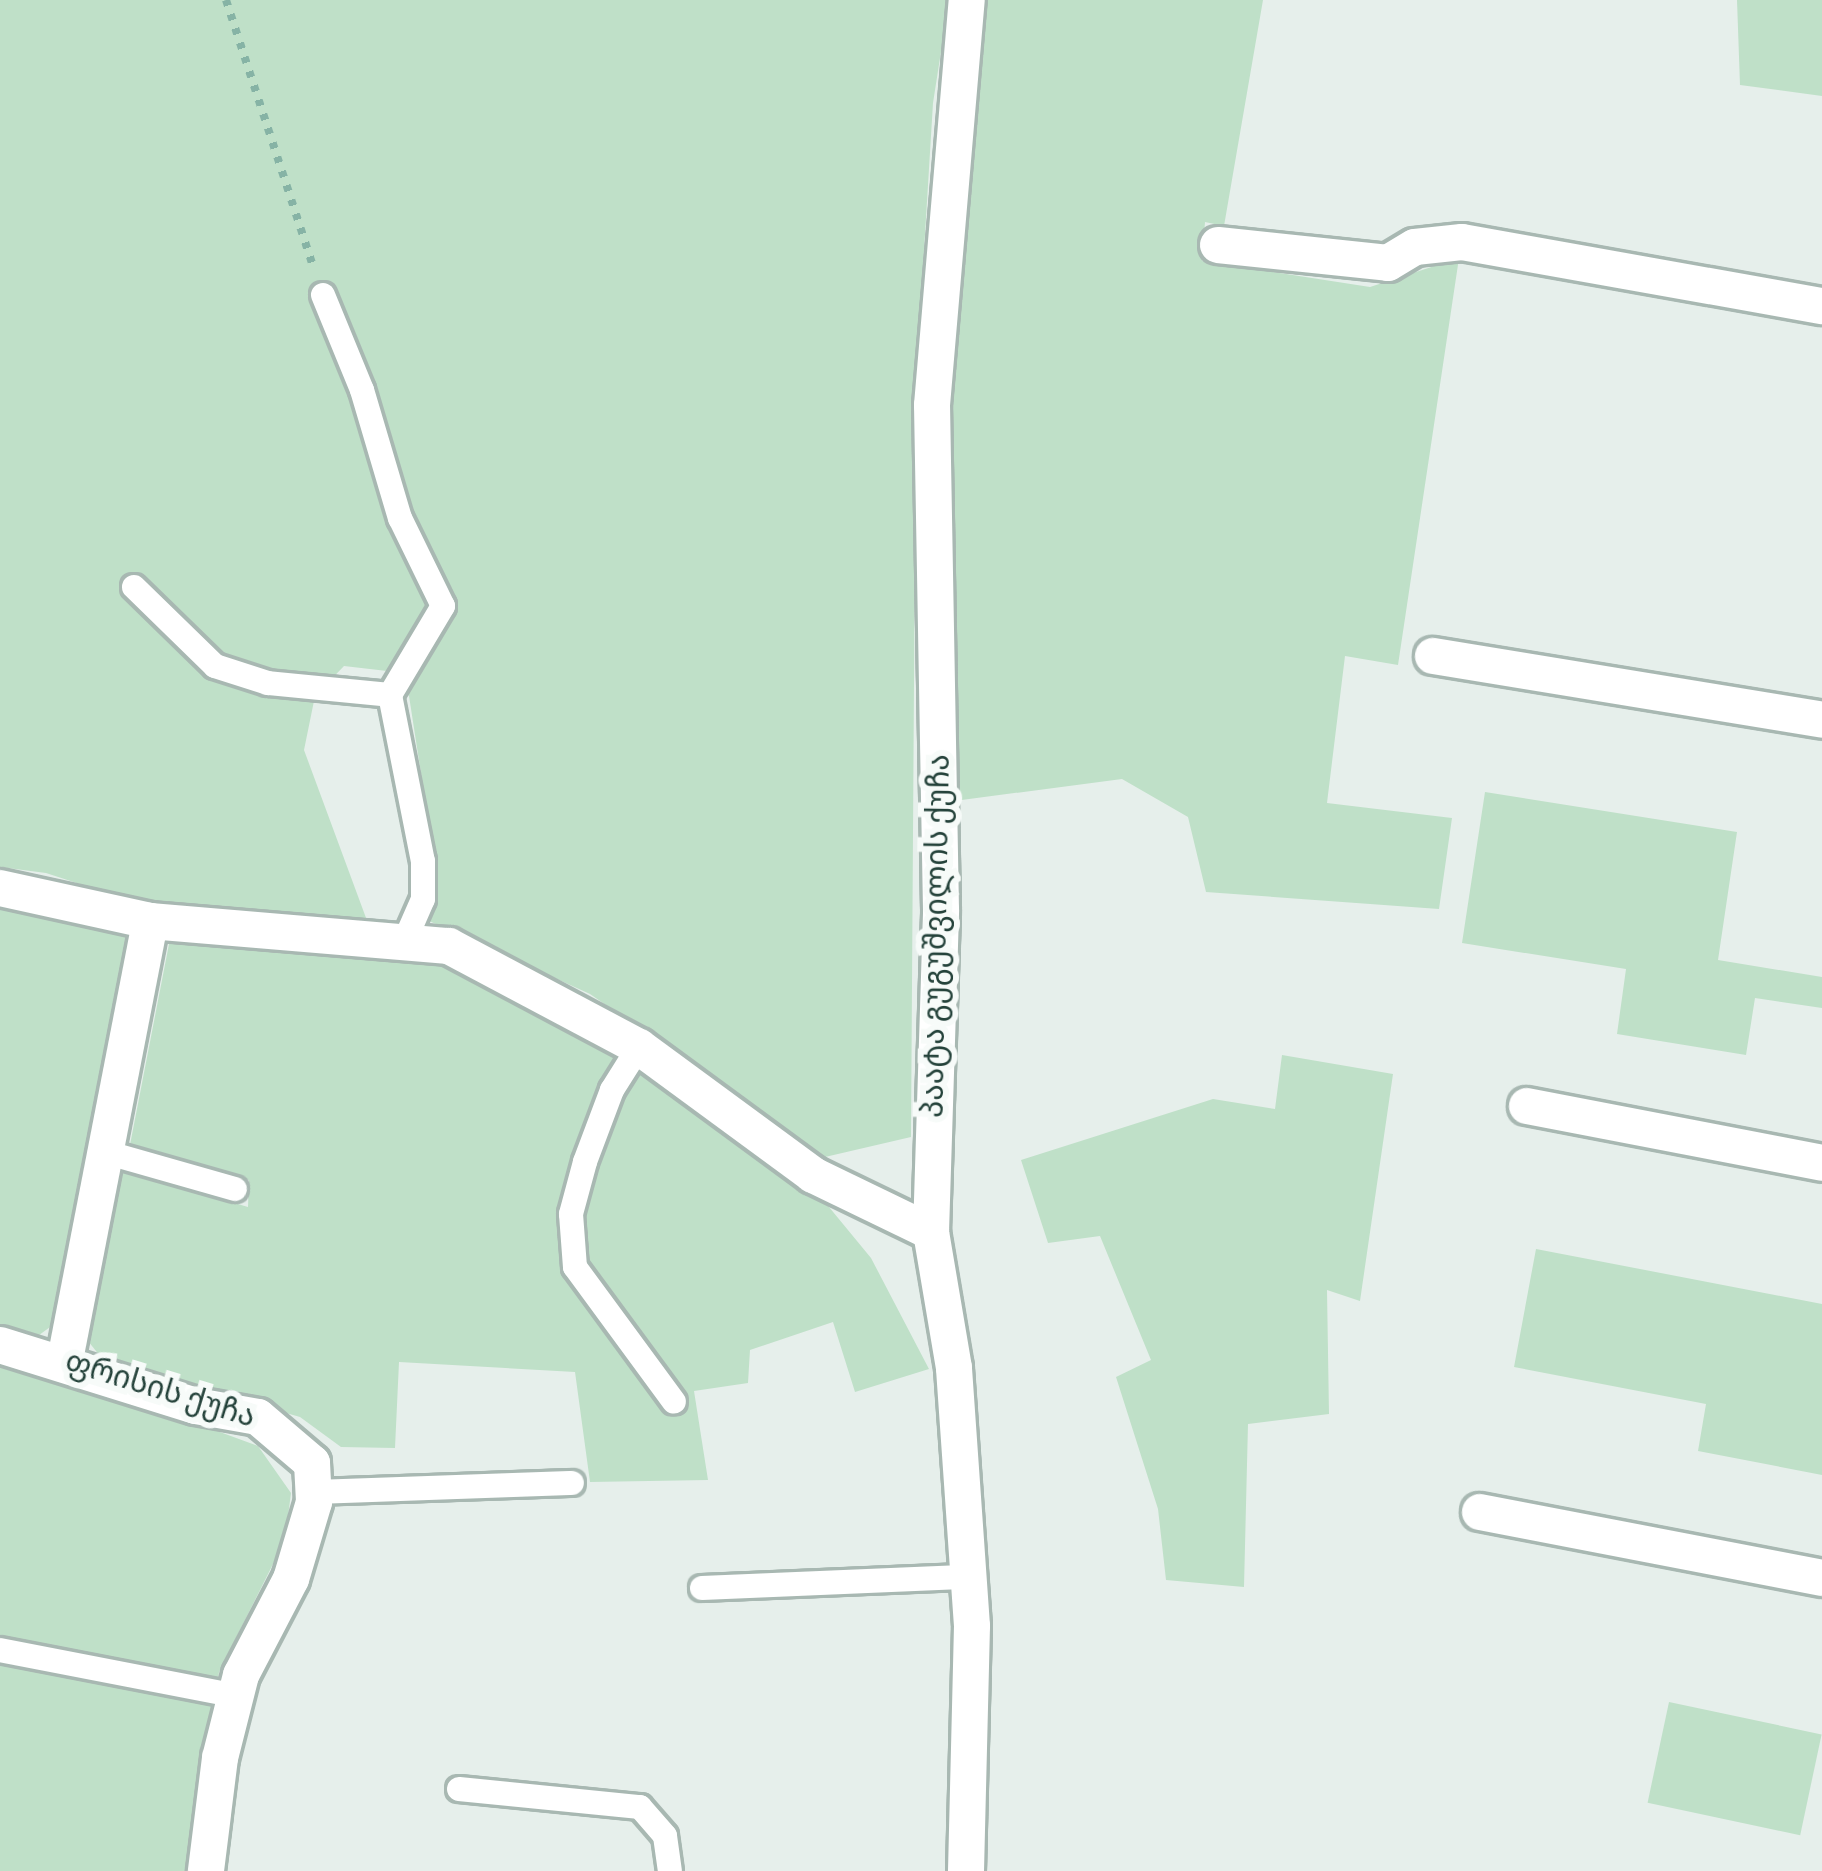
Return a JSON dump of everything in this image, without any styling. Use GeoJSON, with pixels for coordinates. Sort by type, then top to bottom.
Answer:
{"type":"FeatureCollection","features":[{"type":"Feature","properties":{"kind":"street","name":"პაატა გუგუშვილის ქუჩა"},"geometry":{"type":"LineString","coordinates":[[966,1871],[968,1577],[953,1368],[931,1232],[941,910],[932,405],[967,0]]}},
{"type":"Feature","properties":{"kind":"street"},"geometry":{"type":"LineString","coordinates":[[1218,245],[1388,263],[1415,247],[1462,242],[1822,306]]}},
{"type":"Feature","properties":{"kind":"street"},"geometry":{"type":"LineString","coordinates":[[1433,656],[1822,720]]}},
{"type":"Feature","properties":{"kind":"street"},"geometry":{"type":"LineString","coordinates":[[0,888],[150,920],[406,938],[449,946],[639,1047],[813,1174],[931,1232]]}},
{"type":"Feature","properties":{"kind":"street"},"geometry":{"type":"LineString","coordinates":[[65,1360],[150,920]]}},
{"type":"Feature","properties":{"kind":"street"},"geometry":{"type":"LineString","coordinates":[[1527,1106],[1822,1163]]}},
{"type":"Feature","properties":{"kind":"street","name":"ფრისის ქუჩა"},"geometry":{"type":"LineString","coordinates":[[0,1345],[65,1360],[196,1406],[258,1417],[312,1463],[313,1492]]}},
{"type":"Feature","properties":{"kind":"street"},"geometry":{"type":"LineString","coordinates":[[206,1871],[236,1696],[291,1579],[313,1492]]}},
{"type":"Feature","properties":{"kind":"street"},"geometry":{"type":"LineString","coordinates":[[1480,1512],[1822,1578]]}},
{"type":"Feature","properties":{"kind":"lane"},"geometry":{"type":"LineString","coordinates":[[323,295],[362,389],[400,518],[443,606],[391,695],[423,861],[423,899],[406,938]]}},
{"type":"Feature","properties":{"kind":"lane"},"geometry":{"type":"LineString","coordinates":[[134,587],[215,666],[268,683],[391,695]]}},
{"type":"Feature","properties":{"kind":"lane"},"geometry":{"type":"LineString","coordinates":[[639,1047],[612,1090],[585,1162],[571,1214],[575,1267],[674,1402]]}},
{"type":"Feature","properties":{"kind":"lane"},"geometry":{"type":"LineString","coordinates":[[105,1152],[236,1190]]}},
{"type":"Feature","properties":{"kind":"lane"},"geometry":{"type":"LineString","coordinates":[[313,1492],[572,1483]]}},
{"type":"Feature","properties":{"kind":"lane"},"geometry":{"type":"LineString","coordinates":[[702,1588],[968,1577]]}},
{"type":"Feature","properties":{"kind":"lane"},"geometry":{"type":"LineString","coordinates":[[0,1650],[236,1696]]}},
{"type":"Feature","properties":{"kind":"lane"},"geometry":{"type":"LineString","coordinates":[[459,1789],[640,1807],[665,1836],[670,1871]]}},
{"type":"Feature","properties":{"kind":"path"},"geometry":{"type":"LineString","coordinates":[[226,0],[323,295]]}},
{"type":"Feature","properties":{"kind":"green space"},"geometry":{"type":"Polygon","coordinates":[[[0,0],[949,0],[933,103],[916,382],[911,1137],[825,1157],[590,994],[427,920],[437,876],[409,696],[387,671],[344,666],[315,696],[304,750],[369,926],[150,907],[46,873],[0,867],[0,0]]]}},
{"type":"Feature","properties":{"kind":"green space"},"geometry":{"type":"Polygon","coordinates":[[[976,0],[1263,0],[1224,226],[1205,222],[1202,261],[1370,287],[1459,258],[1398,665],[1345,656],[1327,803],[1452,818],[1439,909],[1206,892],[1188,817],[1122,779],[954,801],[944,430],[976,0]]]}},
{"type":"Feature","properties":{"kind":"green space"},"geometry":{"type":"Polygon","coordinates":[[[1737,0],[1822,0],[1822,96],[1740,85],[1737,0]]]}},
{"type":"Feature","properties":{"kind":"green space"},"geometry":{"type":"Polygon","coordinates":[[[1485,792],[1737,832],[1718,960],[1822,977],[1822,1008],[1755,998],[1746,1055],[1617,1034],[1626,969],[1462,943],[1485,792]]]}},
{"type":"Feature","properties":{"kind":"green space"},"geometry":{"type":"Polygon","coordinates":[[[0,904],[121,929],[132,942],[57,1322],[35,1338],[0,1329],[0,904]]]}},
{"type":"Feature","properties":{"kind":"green space"},"geometry":{"type":"Polygon","coordinates":[[[169,944],[381,946],[442,956],[634,1058],[815,1190],[871,1258],[929,1369],[855,1392],[833,1322],[750,1350],[748,1383],[694,1391],[708,1480],[590,1482],[575,1372],[399,1362],[395,1448],[341,1447],[300,1417],[104,1361],[84,1336],[121,1170],[248,1207],[249,1180],[129,1150],[169,944]]]}},
{"type":"Feature","properties":{"kind":"green space"},"geometry":{"type":"Polygon","coordinates":[[[1282,1055],[1393,1074],[1360,1301],[1327,1290],[1329,1414],[1248,1424],[1244,1587],[1166,1580],[1158,1509],[1116,1377],[1151,1360],[1100,1236],[1048,1243],[1021,1160],[1213,1099],[1275,1109],[1282,1055]]]}},
{"type":"Feature","properties":{"kind":"green space"},"geometry":{"type":"Polygon","coordinates":[[[1536,1249],[1822,1304],[1822,1475],[1698,1451],[1706,1404],[1514,1367],[1536,1249]]]}},
{"type":"Feature","properties":{"kind":"green space"},"geometry":{"type":"Polygon","coordinates":[[[0,1360],[70,1377],[258,1446],[291,1493],[285,1540],[219,1672],[186,1871],[0,1871],[0,1360]]]}},
{"type":"Feature","properties":{"kind":"green space"},"geometry":{"type":"Polygon","coordinates":[[[1669,1702],[1822,1734],[1800,1835],[1648,1803],[1669,1702]]]}}]}
